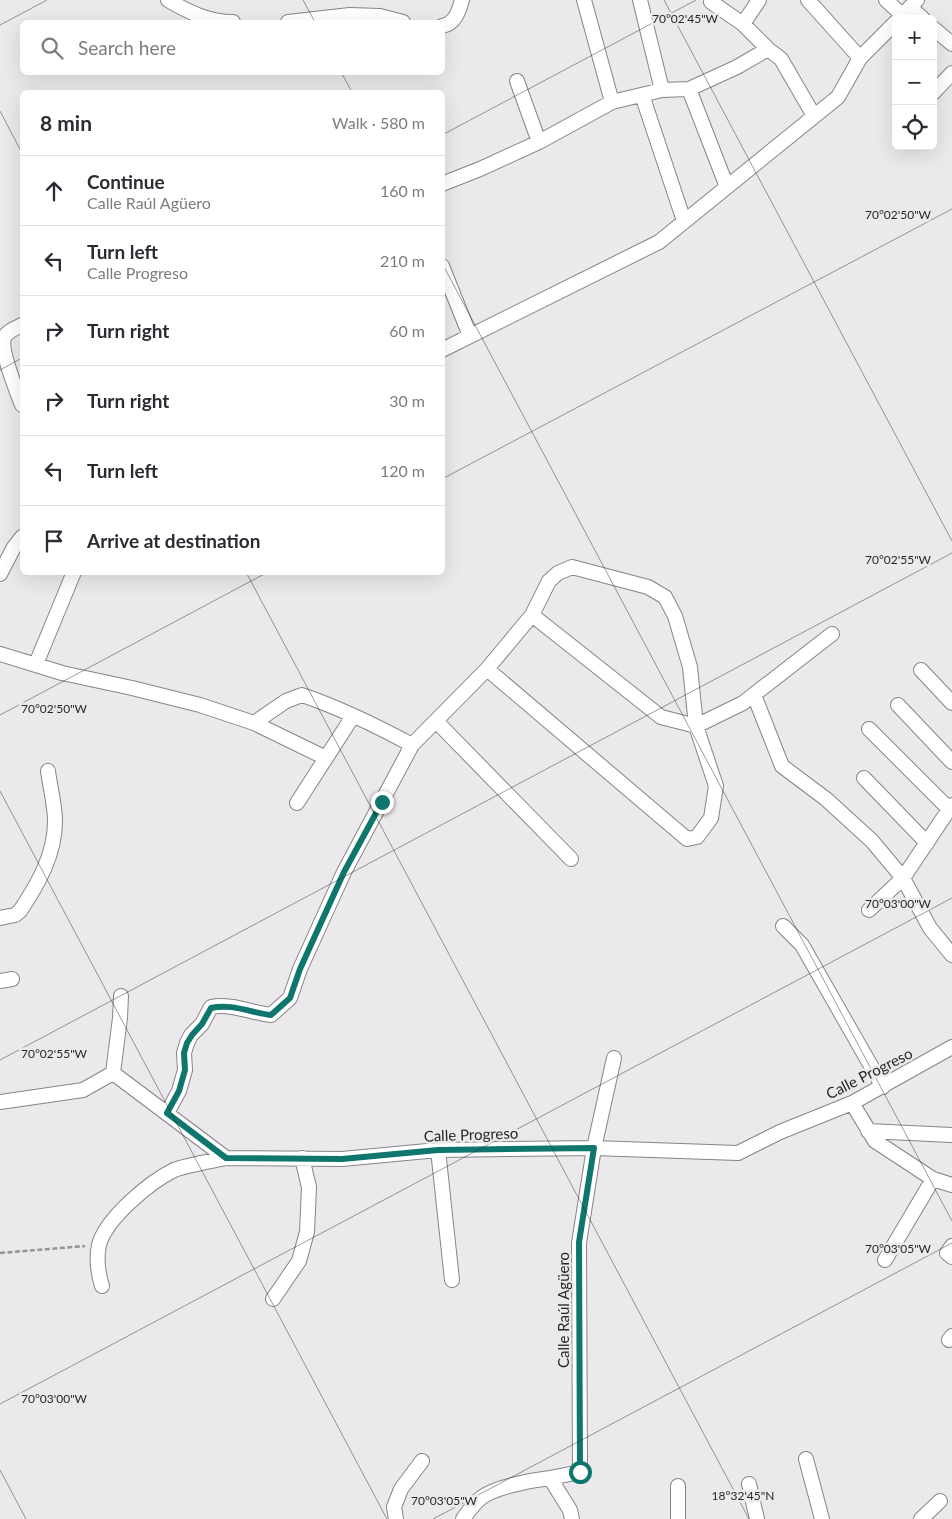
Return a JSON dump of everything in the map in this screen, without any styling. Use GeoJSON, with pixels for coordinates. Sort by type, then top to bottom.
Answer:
{"type":"FeatureCollection","features":[{"type":"Feature","properties":{"kind":"street"},"geometry":{"type":"LineString","coordinates":[[168,0],[187,12],[213,20]]}},
{"type":"Feature","properties":{"kind":"street"},"geometry":{"type":"LineString","coordinates":[[445,25],[458,14],[462,0]]}},
{"type":"Feature","properties":{"kind":"street"},"geometry":{"type":"LineString","coordinates":[[584,0],[612,102]]}},
{"type":"Feature","properties":{"kind":"street"},"geometry":{"type":"LineString","coordinates":[[640,0],[662,90]]}},
{"type":"Feature","properties":{"kind":"street"},"geometry":{"type":"LineString","coordinates":[[743,24],[759,0]]}},
{"type":"Feature","properties":{"kind":"street"},"geometry":{"type":"LineString","coordinates":[[808,0],[860,58]]}},
{"type":"Feature","properties":{"kind":"street"},"geometry":{"type":"LineString","coordinates":[[445,348],[659,242],[838,97],[860,58],[905,13],[886,0]]}},
{"type":"Feature","properties":{"kind":"street"},"geometry":{"type":"LineString","coordinates":[[711,2],[743,24],[781,59],[814,116]]}},
{"type":"Feature","properties":{"kind":"street"},"geometry":{"type":"LineString","coordinates":[[311,20],[380,16],[395,20]]}},
{"type":"Feature","properties":{"kind":"street"},"geometry":{"type":"LineString","coordinates":[[937,31],[952,44]]}},
{"type":"Feature","properties":{"kind":"street"},"geometry":{"type":"LineString","coordinates":[[445,183],[539,142],[612,102],[662,90],[689,89],[737,67],[768,49]]}},
{"type":"Feature","properties":{"kind":"street"},"geometry":{"type":"LineString","coordinates":[[937,88],[952,73]]}},
{"type":"Feature","properties":{"kind":"street"},"geometry":{"type":"LineString","coordinates":[[517,80],[539,142]]}},
{"type":"Feature","properties":{"kind":"street"},"geometry":{"type":"LineString","coordinates":[[689,89],[727,187]]}},
{"type":"Feature","properties":{"kind":"street"},"geometry":{"type":"LineString","coordinates":[[642,95],[684,221]]}},
{"type":"Feature","properties":{"kind":"street"},"geometry":{"type":"LineString","coordinates":[[445,274],[470,336]]}},
{"type":"Feature","properties":{"kind":"street"},"geometry":{"type":"LineString","coordinates":[[20,326],[8,333],[3,339],[3,352],[20,400]]}},
{"type":"Feature","properties":{"kind":"street"},"geometry":{"type":"LineString","coordinates":[[0,574],[20,540]]}},
{"type":"Feature","properties":{"kind":"street"},"geometry":{"type":"LineString","coordinates":[[167,1113],[179,1091],[185,1070],[184,1053],[187,1043],[202,1024],[211,1008],[222,1005],[271,1015],[290,998],[300,969],[344,872],[412,745],[487,669],[532,615],[549,582],[558,573],[572,568],[648,587],[666,598],[676,616],[690,667],[696,726],[716,786],[711,818],[697,837],[687,838],[487,669]]}},
{"type":"Feature","properties":{"kind":"street"},"geometry":{"type":"LineString","coordinates":[[36,664],[73,575]]}},
{"type":"Feature","properties":{"kind":"street"},"geometry":{"type":"LineString","coordinates":[[532,615],[661,718],[696,726],[743,703],[832,634]]}},
{"type":"Feature","properties":{"kind":"street"},"geometry":{"type":"LineString","coordinates":[[0,654],[62,673],[190,703],[254,723],[326,758]]}},
{"type":"Feature","properties":{"kind":"street"},"geometry":{"type":"LineString","coordinates":[[921,670],[952,704]]}},
{"type":"Feature","properties":{"kind":"street"},"geometry":{"type":"LineString","coordinates":[[254,723],[286,702],[302,695],[327,704],[412,745]]}},
{"type":"Feature","properties":{"kind":"street"},"geometry":{"type":"LineString","coordinates":[[754,695],[782,766],[826,799],[872,841],[903,878],[930,928],[952,955]]}},
{"type":"Feature","properties":{"kind":"street"},"geometry":{"type":"LineString","coordinates":[[898,704],[952,762]]}},
{"type":"Feature","properties":{"kind":"street"},"geometry":{"type":"LineString","coordinates":[[297,803],[353,716]]}},
{"type":"Feature","properties":{"kind":"street"},"geometry":{"type":"LineString","coordinates":[[436,721],[572,859]]}},
{"type":"Feature","properties":{"kind":"street"},"geometry":{"type":"LineString","coordinates":[[869,729],[951,807],[903,878],[869,910]]}},
{"type":"Feature","properties":{"kind":"street"},"geometry":{"type":"LineString","coordinates":[[0,918],[20,912],[48,862],[53,845],[55,820],[48,770]]}},
{"type":"Feature","properties":{"kind":"street"},"geometry":{"type":"LineString","coordinates":[[864,778],[926,843]]}},
{"type":"Feature","properties":{"kind":"street"},"geometry":{"type":"LineString","coordinates":[[782,926],[802,945],[883,1086]]}},
{"type":"Feature","properties":{"kind":"street"},"geometry":{"type":"LineString","coordinates":[[113,1073],[121,996]]}},
{"type":"Feature","properties":{"kind":"street","name":"Calle Progreso"},"geometry":{"type":"LineString","coordinates":[[100,1244],[108,1226],[148,1186],[175,1170],[226,1158],[342,1159],[438,1150],[594,1148],[738,1152],[780,1132],[852,1103],[952,1048]]}},
{"type":"Feature","properties":{"kind":"street","name":"Calle Raúl Agüero"},"geometry":{"type":"LineString","coordinates":[[550,1478],[580,1472],[579,1242],[594,1148],[614,1058]]}},
{"type":"Feature","properties":{"kind":"street"},"geometry":{"type":"LineString","coordinates":[[113,1073],[226,1158]]}},
{"type":"Feature","properties":{"kind":"street"},"geometry":{"type":"LineString","coordinates":[[0,1102],[84,1090],[113,1073]]}},
{"type":"Feature","properties":{"kind":"street"},"geometry":{"type":"LineString","coordinates":[[852,1103],[875,1141],[933,1179],[952,1185]]}},
{"type":"Feature","properties":{"kind":"street"},"geometry":{"type":"LineString","coordinates":[[868,1131],[952,1135]]}},
{"type":"Feature","properties":{"kind":"street"},"geometry":{"type":"LineString","coordinates":[[438,1150],[452,1280]]}},
{"type":"Feature","properties":{"kind":"street"},"geometry":{"type":"LineString","coordinates":[[274,1299],[299,1261],[307,1232],[309,1187],[302,1158]]}},
{"type":"Feature","properties":{"kind":"street"},"geometry":{"type":"LineString","coordinates":[[885,1260],[933,1179]]}},
{"type":"Feature","properties":{"kind":"street"},"geometry":{"type":"LineString","coordinates":[[100,1244],[97,1270],[102,1286]]}},
{"type":"Feature","properties":{"kind":"street"},"geometry":{"type":"LineString","coordinates":[[952,1246],[947,1253],[952,1257]]}},
{"type":"Feature","properties":{"kind":"street"},"geometry":{"type":"LineString","coordinates":[[806,1459],[822,1519]]}},
{"type":"Feature","properties":{"kind":"street"},"geometry":{"type":"LineString","coordinates":[[396,1519],[394,1506],[401,1489],[422,1461]]}},
{"type":"Feature","properties":{"kind":"street"},"geometry":{"type":"LineString","coordinates":[[463,1519],[482,1496],[527,1481],[550,1478],[570,1510],[572,1519]]}},
{"type":"Feature","properties":{"kind":"street"},"geometry":{"type":"LineString","coordinates":[[749,1484],[757,1519]]}},
{"type":"Feature","properties":{"kind":"street"},"geometry":{"type":"LineString","coordinates":[[678,1486],[678,1519]]}},
{"type":"Feature","properties":{"kind":"street"},"geometry":{"type":"LineString","coordinates":[[921,1519],[940,1501]]}},
{"type":"Feature","properties":{"kind":"path"},"geometry":{"type":"LineString","coordinates":[[0,1254],[100,1244]]}},
{"type":"Feature","properties":{"kind":"route"},"geometry":{"type":"LineString","coordinates":[[382,802],[344,872],[300,969],[290,998],[271,1015],[222,1005],[211,1008],[202,1024],[187,1043],[184,1053],[185,1070],[179,1091],[167,1113],[226,1158],[342,1159],[438,1150],[594,1148],[579,1242],[580,1472]]}}]}
